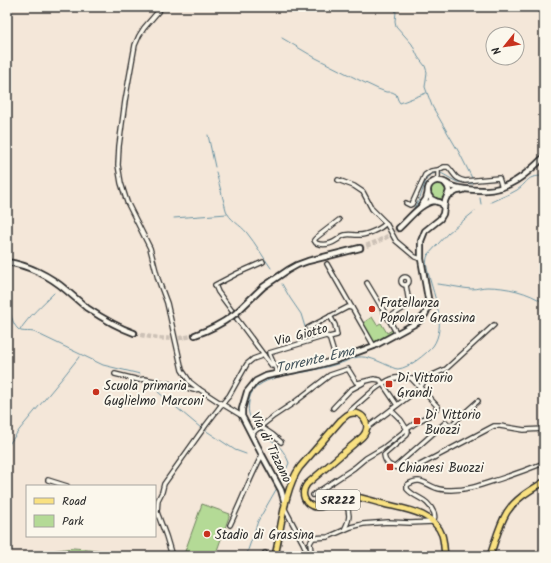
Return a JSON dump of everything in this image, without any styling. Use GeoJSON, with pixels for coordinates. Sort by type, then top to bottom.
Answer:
{"type":"FeatureCollection","features":[{"type":"Feature","properties":{"kind":"main road"},"geometry":{"type":"LineString","coordinates":[[417,211],[426,199],[429,186],[436,181],[468,189],[487,191],[496,190],[514,182],[529,172],[544,157]]}},
{"type":"Feature","properties":{"kind":"main road"},"geometry":{"type":"LineString","coordinates":[[443,182],[449,189],[444,212]]}},
{"type":"Feature","properties":{"kind":"main road"},"geometry":{"type":"LineString","coordinates":[[399,228],[426,204],[442,201],[457,191],[468,189]]}},
{"type":"Feature","properties":{"kind":"main road"},"geometry":{"type":"LineString","coordinates":[[428,192],[430,198],[437,201],[444,207],[444,212]]}},
{"type":"Feature","properties":{"kind":"main road","name":"Via di Tizzano"},"geometry":{"type":"LineString","coordinates":[[285,507],[277,481],[262,456],[254,433],[242,416],[245,398],[256,381],[266,376],[315,366],[374,346],[423,318],[429,304],[420,247],[425,231],[442,217],[444,212]]}},
{"type":"Feature","properties":{"kind":"main road"},"geometry":{"type":"LineString","coordinates":[[195,335],[222,323],[268,283],[297,265],[320,257],[360,248]]}},
{"type":"Feature","properties":{"kind":"main road"},"geometry":{"type":"LineString","coordinates":[[7,262],[24,266],[46,277],[64,288],[91,310],[134,334]]}},
{"type":"Feature","properties":{"kind":"main road"},"geometry":{"type":"LineString","coordinates":[[275,556],[290,487],[297,470],[348,414],[354,413],[362,417],[365,420],[367,428]]}},
{"type":"Feature","properties":{"kind":"main road","name":"SR222"},"geometry":{"type":"LineString","coordinates":[[367,428],[364,435],[305,486],[303,490],[304,499],[316,507],[322,507],[340,499],[356,497],[423,515],[433,522],[442,534],[445,556]]}},
{"type":"Feature","properties":{"kind":"main road"},"geometry":{"type":"LineString","coordinates":[[490,556],[507,511],[518,500],[544,482]]}},
{"type":"Feature","properties":{"kind":"street"},"geometry":{"type":"LineString","coordinates":[[162,7],[144,28],[135,45],[121,129],[118,165],[121,183],[127,202],[150,248],[158,279],[167,303],[182,370],[190,382],[199,389],[242,416]]}},
{"type":"Feature","properties":{"kind":"street"},"geometry":{"type":"LineString","coordinates":[[406,203],[410,205],[412,204],[425,175],[444,166],[448,167],[456,179],[465,181],[499,178],[502,188]]}},
{"type":"Feature","properties":{"kind":"street"},"geometry":{"type":"LineString","coordinates":[[436,181],[438,170]]}},
{"type":"Feature","properties":{"kind":"street"},"geometry":{"type":"LineString","coordinates":[[438,174],[443,182]]}},
{"type":"Feature","properties":{"kind":"street"},"geometry":{"type":"LineString","coordinates":[[338,180],[354,186],[363,192],[372,209],[386,223],[396,241],[415,257],[421,260]]}},
{"type":"Feature","properties":{"kind":"street"},"geometry":{"type":"LineString","coordinates":[[339,220],[314,240],[316,243],[320,245],[329,243],[345,235],[358,235],[380,228],[386,223]]}},
{"type":"Feature","properties":{"kind":"street"},"geometry":{"type":"LineString","coordinates":[[233,313],[218,292],[215,285],[263,262]]}},
{"type":"Feature","properties":{"kind":"street"},"geometry":{"type":"LineString","coordinates":[[327,264],[374,346]]}},
{"type":"Feature","properties":{"kind":"street"},"geometry":{"type":"LineString","coordinates":[[367,283],[397,334]]}},
{"type":"Feature","properties":{"kind":"street"},"geometry":{"type":"LineString","coordinates":[[388,318],[407,306],[409,303],[406,285]]}},
{"type":"Feature","properties":{"kind":"street"},"geometry":{"type":"LineString","coordinates":[[308,328],[350,306]]}},
{"type":"Feature","properties":{"kind":"street","name":"Via Giotto"},"geometry":{"type":"LineString","coordinates":[[277,373],[269,353],[326,336],[329,337],[338,335],[330,316]]}},
{"type":"Feature","properties":{"kind":"street"},"geometry":{"type":"LineString","coordinates":[[237,319],[277,373]]}},
{"type":"Feature","properties":{"kind":"street"},"geometry":{"type":"LineString","coordinates":[[348,414],[387,381],[395,378],[426,378],[446,369],[494,325]]}},
{"type":"Feature","properties":{"kind":"street"},"geometry":{"type":"LineString","coordinates":[[329,337],[336,360]]}},
{"type":"Feature","properties":{"kind":"street"},"geometry":{"type":"LineString","coordinates":[[172,556],[156,512],[158,500],[164,484],[229,396],[247,364],[253,359],[264,355]]}},
{"type":"Feature","properties":{"kind":"street"},"geometry":{"type":"LineString","coordinates":[[254,433],[274,416],[330,375],[348,369],[356,382],[374,379],[380,380],[397,405]]}},
{"type":"Feature","properties":{"kind":"street"},"geometry":{"type":"LineString","coordinates":[[115,374],[194,390],[199,389]]}},
{"type":"Feature","properties":{"kind":"street"},"geometry":{"type":"LineString","coordinates":[[313,495],[383,448],[438,407],[411,378]]}},
{"type":"Feature","properties":{"kind":"street"},"geometry":{"type":"LineString","coordinates":[[367,428],[420,388],[426,378]]}},
{"type":"Feature","properties":{"kind":"street"},"geometry":{"type":"LineString","coordinates":[[333,408],[350,390],[368,380]]}},
{"type":"Feature","properties":{"kind":"street"},"geometry":{"type":"LineString","coordinates":[[395,467],[446,422],[450,426],[478,401]]}},
{"type":"Feature","properties":{"kind":"street"},"geometry":{"type":"LineString","coordinates":[[391,410],[401,420],[408,433],[385,454],[384,457],[391,466],[395,467],[404,468],[420,465],[496,426],[524,430],[544,429]]}},
{"type":"Feature","properties":{"kind":"street"},"geometry":{"type":"LineString","coordinates":[[261,427],[281,442]]}},
{"type":"Feature","properties":{"kind":"street"},"geometry":{"type":"LineString","coordinates":[[230,525],[245,494],[253,472],[262,456]]}},
{"type":"Feature","properties":{"kind":"street"},"geometry":{"type":"LineString","coordinates":[[310,556],[312,552],[310,543],[313,538],[328,537],[356,525],[388,522],[433,522],[435,518],[431,508],[426,501],[409,492],[407,489],[409,484],[419,481],[444,490],[462,490],[476,487],[544,463]]}},
{"type":"Feature","properties":{"kind":"street"},"geometry":{"type":"LineString","coordinates":[[48,480],[65,485]]}},
{"type":"Feature","properties":{"kind":"street"},"geometry":{"type":"LineString","coordinates":[[326,505],[346,505],[349,516],[344,530]]}},
{"type":"Feature","properties":{"kind":"street"},"geometry":{"type":"LineString","coordinates":[[285,507],[310,556]]}},
{"type":"Feature","properties":{"kind":"green space"},"geometry":{"type":"Polygon","coordinates":[[[438,183],[445,188],[446,191],[441,198],[438,199],[431,194],[430,191],[435,184],[438,183]]]}},
{"type":"Feature","properties":{"kind":"green space"},"geometry":{"type":"Polygon","coordinates":[[[372,317],[377,325],[381,323],[387,333],[392,330],[394,333],[377,343],[374,342],[363,323],[372,317]]]}},
{"type":"Feature","properties":{"kind":"green space","name":"Stadio di Grassina"},"geometry":{"type":"Polygon","coordinates":[[[202,504],[230,514],[215,556],[190,556],[184,554],[202,504]]]}},
{"type":"Feature","properties":{"kind":"green space"},"geometry":{"type":"Polygon","coordinates":[[[73,548],[107,552],[115,556],[34,556],[38,553],[73,548]]]}},
{"type":"Feature","properties":{"kind":"waterway"},"geometry":{"type":"LineString","coordinates":[[394,7],[396,12],[396,26],[412,44],[418,57],[425,66],[427,72],[425,87],[432,106],[472,178]]}},
{"type":"Feature","properties":{"kind":"waterway"},"geometry":{"type":"LineString","coordinates":[[282,38],[314,57],[359,80],[378,89],[396,94],[400,103],[426,93]]}},
{"type":"Feature","properties":{"kind":"waterway"},"geometry":{"type":"LineString","coordinates":[[208,135],[215,167]]}},
{"type":"Feature","properties":{"kind":"waterway"},"geometry":{"type":"LineString","coordinates":[[216,172],[228,214],[232,220],[242,227],[247,233],[271,268]]}},
{"type":"Feature","properties":{"kind":"waterway"},"geometry":{"type":"LineString","coordinates":[[414,208],[420,198],[426,180],[430,175],[436,173]]}},
{"type":"Feature","properties":{"kind":"waterway"},"geometry":{"type":"LineString","coordinates":[[441,173],[457,182],[473,184]]}},
{"type":"Feature","properties":{"kind":"waterway","name":"Torrente Ema"},"geometry":{"type":"LineString","coordinates":[[491,202],[517,190],[531,178],[544,176]]}},
{"type":"Feature","properties":{"kind":"waterway"},"geometry":{"type":"LineString","coordinates":[[480,198],[481,204]]}},
{"type":"Feature","properties":{"kind":"waterway","name":"Torrente Ema"},"geometry":{"type":"LineString","coordinates":[[257,427],[248,410],[251,394],[256,388],[271,379],[307,372],[358,357],[373,359],[398,369],[407,366],[422,357],[433,346],[439,329],[438,311],[427,268],[427,257],[448,233],[475,211]]}},
{"type":"Feature","properties":{"kind":"waterway"},"geometry":{"type":"LineString","coordinates":[[174,218],[227,214]]}},
{"type":"Feature","properties":{"kind":"waterway"},"geometry":{"type":"LineString","coordinates":[[282,284],[301,314],[305,327]]}},
{"type":"Feature","properties":{"kind":"waterway"},"geometry":{"type":"LineString","coordinates":[[437,284],[471,289],[487,287],[509,289],[524,293],[544,303]]}},
{"type":"Feature","properties":{"kind":"waterway"},"geometry":{"type":"LineString","coordinates":[[20,330],[32,315],[54,293]]}},
{"type":"Feature","properties":{"kind":"waterway"},"geometry":{"type":"LineString","coordinates":[[7,309],[14,324],[21,331],[34,332],[103,365],[140,374]]}},
{"type":"Feature","properties":{"kind":"waterway"},"geometry":{"type":"LineString","coordinates":[[7,447],[79,357]]}},
{"type":"Feature","properties":{"kind":"waterway"},"geometry":{"type":"LineString","coordinates":[[158,392],[201,428]]}},
{"type":"Feature","properties":{"kind":"waterway","name":"Torrente Ema"},"geometry":{"type":"LineString","coordinates":[[259,429],[264,435],[279,446],[289,463],[280,484]]}},
{"type":"Feature","properties":{"kind":"waterway"},"geometry":{"type":"LineString","coordinates":[[205,430],[235,450],[246,454]]}},
{"type":"Feature","properties":{"kind":"waterway","name":"Torrente Ema"},"geometry":{"type":"LineString","coordinates":[[247,556],[258,521],[277,488]]}},
{"type":"Feature","properties":{"kind":"tunnel"},"geometry":{"type":"LineString","coordinates":[[360,248],[386,237],[399,228]]}},
{"type":"Feature","properties":{"kind":"tunnel"},"geometry":{"type":"LineString","coordinates":[[134,333],[149,337],[172,339],[195,335]]}},
{"type":"Feature","properties":{"kind":"place","name":"Fratellanza Popolare Grassina"},"geometry":{"type":"Point","coordinates":[372,309]}},
{"type":"Feature","properties":{"kind":"place","name":"Di Vittorio Grandi"},"geometry":{"type":"Point","coordinates":[389,384]}},
{"type":"Feature","properties":{"kind":"place","name":"Scuola primaria Guglielmo Marconi"},"geometry":{"type":"Point","coordinates":[96,392]}},
{"type":"Feature","properties":{"kind":"place","name":"Di Vittorio Buozzi"},"geometry":{"type":"Point","coordinates":[417,421]}},
{"type":"Feature","properties":{"kind":"place","name":"Chianesi Buozzi"},"geometry":{"type":"Point","coordinates":[390,467]}},
{"type":"Feature","properties":{"kind":"place","name":"Stadio di Grassina"},"geometry":{"type":"Point","coordinates":[207,534]}}]}
